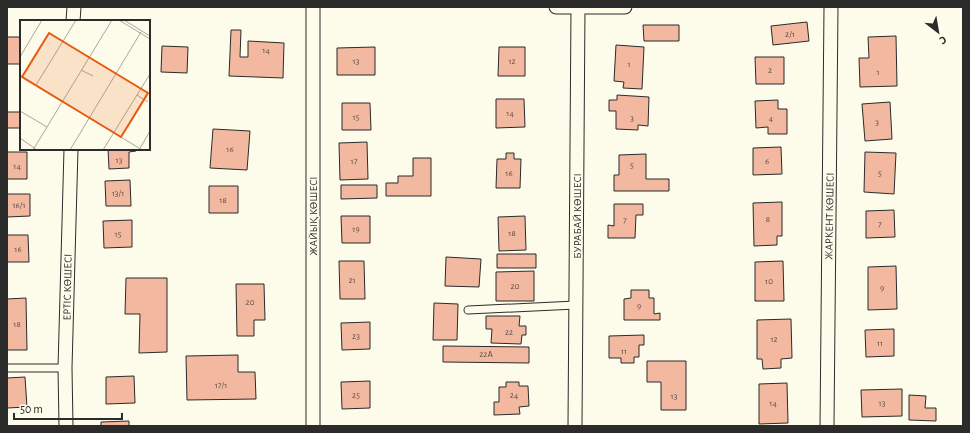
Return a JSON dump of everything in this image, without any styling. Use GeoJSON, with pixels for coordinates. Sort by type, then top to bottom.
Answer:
{"type":"FeatureCollection","features":[{"type":"Feature","properties":{"kind":"street"},"geometry":{"type":"LineString","coordinates":[[74,7],[74,20]]}},
{"type":"Feature","properties":{"kind":"street","name":"ЖАЙЫҚ КӨШЕСІ"},"geometry":{"type":"LineString","coordinates":[[313,7],[313,426]]}},
{"type":"Feature","properties":{"kind":"street"},"geometry":{"type":"LineString","coordinates":[[556,7],[625,7]]}},
{"type":"Feature","properties":{"kind":"street","name":"БУРАБАЙ КӨШЕСІ"},"geometry":{"type":"LineString","coordinates":[[575,426],[578,7]]}},
{"type":"Feature","properties":{"kind":"street","name":"ЖАРКЕНТ КӨШЕСІ"},"geometry":{"type":"LineString","coordinates":[[827,426],[831,7]]}},
{"type":"Feature","properties":{"kind":"street","name":"ЕРТІС КӨШЕСІ"},"geometry":{"type":"LineString","coordinates":[[66,426],[65,368],[70,150]]}},
{"type":"Feature","properties":{"kind":"lane"},"geometry":{"type":"LineString","coordinates":[[468,310],[576,305]]}},
{"type":"Feature","properties":{"kind":"lane"},"geometry":{"type":"LineString","coordinates":[[7,368],[65,368]]}},
{"type":"Feature","properties":{"kind":"building"},"geometry":{"type":"Polygon","coordinates":[[[807,22],[809,41],[773,45],[771,26],[807,22]]]}},
{"type":"Feature","properties":{"kind":"building"},"geometry":{"type":"Polygon","coordinates":[[[643,25],[679,25],[679,41],[644,41],[643,25]]]}},
{"type":"Feature","properties":{"kind":"building"},"geometry":{"type":"Polygon","coordinates":[[[231,30],[241,30],[240,57],[248,57],[248,41],[284,43],[283,78],[229,76],[231,30]]]}},
{"type":"Feature","properties":{"kind":"building"},"geometry":{"type":"Polygon","coordinates":[[[896,36],[897,86],[860,87],[859,58],[869,58],[868,37],[896,36]]]}},
{"type":"Feature","properties":{"kind":"building"},"geometry":{"type":"Polygon","coordinates":[[[7,37],[20,37],[20,64],[7,64],[7,37]]]}},
{"type":"Feature","properties":{"kind":"building"},"geometry":{"type":"Polygon","coordinates":[[[616,45],[644,47],[642,89],[623,88],[624,82],[614,81],[616,45]]]}},
{"type":"Feature","properties":{"kind":"building"},"geometry":{"type":"Polygon","coordinates":[[[162,46],[188,47],[187,73],[161,72],[162,46]]]}},
{"type":"Feature","properties":{"kind":"building"},"geometry":{"type":"Polygon","coordinates":[[[375,47],[375,75],[337,75],[337,48],[375,47]]]}},
{"type":"Feature","properties":{"kind":"building"},"geometry":{"type":"Polygon","coordinates":[[[499,47],[525,47],[525,76],[498,76],[499,47]]]}},
{"type":"Feature","properties":{"kind":"building"},"geometry":{"type":"Polygon","coordinates":[[[755,57],[784,57],[784,84],[756,84],[755,57]]]}},
{"type":"Feature","properties":{"kind":"building"},"geometry":{"type":"Polygon","coordinates":[[[617,95],[649,97],[648,126],[638,125],[638,130],[616,129],[616,111],[609,111],[609,100],[617,100],[617,95]]]}},
{"type":"Feature","properties":{"kind":"building"},"geometry":{"type":"Polygon","coordinates":[[[496,99],[524,99],[525,127],[496,128],[496,99]]]}},
{"type":"Feature","properties":{"kind":"building"},"geometry":{"type":"Polygon","coordinates":[[[778,100],[778,109],[787,109],[787,134],[768,134],[768,127],[756,128],[755,101],[778,100]]]}},
{"type":"Feature","properties":{"kind":"building"},"geometry":{"type":"Polygon","coordinates":[[[890,102],[892,139],[865,141],[862,104],[890,102]]]}},
{"type":"Feature","properties":{"kind":"building"},"geometry":{"type":"Polygon","coordinates":[[[342,103],[370,103],[371,130],[342,130],[342,103]]]}},
{"type":"Feature","properties":{"kind":"building"},"geometry":{"type":"Polygon","coordinates":[[[7,112],[20,112],[20,128],[7,128],[7,112]]]}},
{"type":"Feature","properties":{"kind":"building"},"geometry":{"type":"Polygon","coordinates":[[[213,129],[250,131],[247,170],[210,168],[213,129]]]}},
{"type":"Feature","properties":{"kind":"building"},"geometry":{"type":"Polygon","coordinates":[[[367,142],[368,179],[340,180],[339,143],[367,142]]]}},
{"type":"Feature","properties":{"kind":"building"},"geometry":{"type":"Polygon","coordinates":[[[781,147],[782,174],[753,175],[753,148],[781,147]]]}},
{"type":"Feature","properties":{"kind":"building"},"geometry":{"type":"Polygon","coordinates":[[[108,150],[136,150],[129,152],[129,168],[109,169],[108,150]]]}},
{"type":"Feature","properties":{"kind":"building"},"geometry":{"type":"Polygon","coordinates":[[[7,152],[27,152],[27,179],[7,179],[7,152]]]}},
{"type":"Feature","properties":{"kind":"building"},"geometry":{"type":"Polygon","coordinates":[[[865,152],[896,153],[894,194],[864,192],[865,152]]]}},
{"type":"Feature","properties":{"kind":"building"},"geometry":{"type":"Polygon","coordinates":[[[506,153],[514,153],[514,159],[521,159],[520,188],[496,188],[497,159],[506,159],[506,153]]]}},
{"type":"Feature","properties":{"kind":"building"},"geometry":{"type":"Polygon","coordinates":[[[646,154],[646,179],[669,179],[669,191],[614,191],[614,175],[619,175],[619,155],[646,154]]]}},
{"type":"Feature","properties":{"kind":"building"},"geometry":{"type":"Polygon","coordinates":[[[413,158],[431,158],[431,196],[386,196],[386,183],[398,183],[398,176],[413,176],[413,158]]]}},
{"type":"Feature","properties":{"kind":"building"},"geometry":{"type":"Polygon","coordinates":[[[130,180],[131,206],[106,206],[105,181],[130,180]]]}},
{"type":"Feature","properties":{"kind":"building"},"geometry":{"type":"Polygon","coordinates":[[[341,185],[377,185],[377,198],[341,199],[341,185]]]}},
{"type":"Feature","properties":{"kind":"building"},"geometry":{"type":"Polygon","coordinates":[[[209,186],[238,186],[238,213],[209,213],[209,186]]]}},
{"type":"Feature","properties":{"kind":"building"},"geometry":{"type":"Polygon","coordinates":[[[7,194],[30,194],[30,216],[7,217],[7,194]]]}},
{"type":"Feature","properties":{"kind":"building"},"geometry":{"type":"Polygon","coordinates":[[[782,202],[782,236],[777,236],[777,245],[754,246],[753,203],[782,202]]]}},
{"type":"Feature","properties":{"kind":"building"},"geometry":{"type":"Polygon","coordinates":[[[614,204],[643,204],[643,215],[636,215],[635,238],[608,238],[608,225],[614,226],[614,204]]]}},
{"type":"Feature","properties":{"kind":"building"},"geometry":{"type":"Polygon","coordinates":[[[894,210],[895,237],[866,238],[866,211],[894,210]]]}},
{"type":"Feature","properties":{"kind":"building"},"geometry":{"type":"Polygon","coordinates":[[[341,216],[370,216],[370,243],[342,243],[341,216]]]}},
{"type":"Feature","properties":{"kind":"building"},"geometry":{"type":"Polygon","coordinates":[[[525,216],[526,250],[499,251],[498,217],[525,216]]]}},
{"type":"Feature","properties":{"kind":"building"},"geometry":{"type":"Polygon","coordinates":[[[132,220],[132,247],[104,248],[103,221],[132,220]]]}},
{"type":"Feature","properties":{"kind":"building"},"geometry":{"type":"Polygon","coordinates":[[[7,235],[28,235],[29,262],[7,262],[7,235]]]}},
{"type":"Feature","properties":{"kind":"building"},"geometry":{"type":"Polygon","coordinates":[[[497,254],[536,254],[536,268],[497,268],[497,254]]]}},
{"type":"Feature","properties":{"kind":"building"},"geometry":{"type":"Polygon","coordinates":[[[446,257],[481,259],[479,287],[445,286],[446,257]]]}},
{"type":"Feature","properties":{"kind":"building"},"geometry":{"type":"Polygon","coordinates":[[[339,261],[364,261],[365,299],[340,299],[339,261]]]}},
{"type":"Feature","properties":{"kind":"building"},"geometry":{"type":"Polygon","coordinates":[[[783,261],[784,301],[755,301],[755,262],[783,261]]]}},
{"type":"Feature","properties":{"kind":"building"},"geometry":{"type":"Polygon","coordinates":[[[896,266],[897,309],[868,310],[868,267],[896,266]]]}},
{"type":"Feature","properties":{"kind":"building"},"geometry":{"type":"Polygon","coordinates":[[[534,271],[534,301],[496,301],[496,272],[534,271]]]}},
{"type":"Feature","properties":{"kind":"building"},"geometry":{"type":"Polygon","coordinates":[[[126,278],[167,278],[167,352],[139,353],[140,314],[125,314],[126,278]]]}},
{"type":"Feature","properties":{"kind":"building"},"geometry":{"type":"Polygon","coordinates":[[[236,284],[264,284],[265,320],[254,320],[254,336],[237,336],[236,284]]]}},
{"type":"Feature","properties":{"kind":"building"},"geometry":{"type":"Polygon","coordinates":[[[631,290],[649,290],[649,298],[654,298],[654,314],[660,313],[660,320],[624,320],[624,299],[631,298],[631,290]]]}},
{"type":"Feature","properties":{"kind":"building"},"geometry":{"type":"Polygon","coordinates":[[[26,298],[27,350],[7,350],[7,299],[26,298]]]}},
{"type":"Feature","properties":{"kind":"building"},"geometry":{"type":"Polygon","coordinates":[[[434,303],[458,304],[457,340],[433,340],[434,303]]]}},
{"type":"Feature","properties":{"kind":"building"},"geometry":{"type":"Polygon","coordinates":[[[486,316],[520,316],[519,326],[526,326],[526,335],[522,335],[521,344],[491,343],[492,329],[486,329],[486,316]]]}},
{"type":"Feature","properties":{"kind":"building"},"geometry":{"type":"Polygon","coordinates":[[[791,319],[792,358],[781,359],[781,368],[763,369],[762,359],[757,359],[757,320],[791,319]]]}},
{"type":"Feature","properties":{"kind":"building"},"geometry":{"type":"Polygon","coordinates":[[[370,322],[370,349],[342,350],[341,323],[370,322]]]}},
{"type":"Feature","properties":{"kind":"building"},"geometry":{"type":"Polygon","coordinates":[[[894,329],[894,356],[866,357],[865,330],[894,329]]]}},
{"type":"Feature","properties":{"kind":"building"},"geometry":{"type":"Polygon","coordinates":[[[644,335],[644,345],[639,345],[639,357],[634,357],[634,363],[621,363],[621,358],[609,358],[609,336],[644,335]]]}},
{"type":"Feature","properties":{"kind":"building"},"geometry":{"type":"Polygon","coordinates":[[[443,346],[529,347],[529,363],[443,362],[443,346]]]}},
{"type":"Feature","properties":{"kind":"building"},"geometry":{"type":"Polygon","coordinates":[[[238,355],[238,372],[255,372],[256,399],[187,400],[186,356],[238,355]]]}},
{"type":"Feature","properties":{"kind":"building"},"geometry":{"type":"Polygon","coordinates":[[[647,361],[686,361],[686,410],[661,410],[661,382],[647,382],[647,361]]]}},
{"type":"Feature","properties":{"kind":"building"},"geometry":{"type":"Polygon","coordinates":[[[134,376],[135,403],[106,404],[106,377],[134,376]]]}},
{"type":"Feature","properties":{"kind":"building"},"geometry":{"type":"Polygon","coordinates":[[[25,377],[27,407],[7,408],[7,378],[25,377]]]}},
{"type":"Feature","properties":{"kind":"building"},"geometry":{"type":"Polygon","coordinates":[[[370,381],[370,408],[342,409],[341,382],[370,381]]]}},
{"type":"Feature","properties":{"kind":"building"},"geometry":{"type":"Polygon","coordinates":[[[506,382],[519,382],[519,386],[528,386],[529,406],[519,407],[520,414],[494,415],[494,402],[499,402],[499,387],[506,387],[506,382]]]}},
{"type":"Feature","properties":{"kind":"building"},"geometry":{"type":"Polygon","coordinates":[[[787,383],[788,423],[759,424],[759,384],[787,383]]]}},
{"type":"Feature","properties":{"kind":"building"},"geometry":{"type":"Polygon","coordinates":[[[902,389],[902,416],[862,417],[861,390],[902,389]]]}},
{"type":"Feature","properties":{"kind":"building"},"geometry":{"type":"Polygon","coordinates":[[[909,395],[926,396],[925,408],[936,408],[936,421],[909,420],[909,395]]]}},
{"type":"Feature","properties":{"kind":"building"},"geometry":{"type":"Polygon","coordinates":[[[129,421],[129,426],[101,426],[101,422],[129,421]]]}}]}
